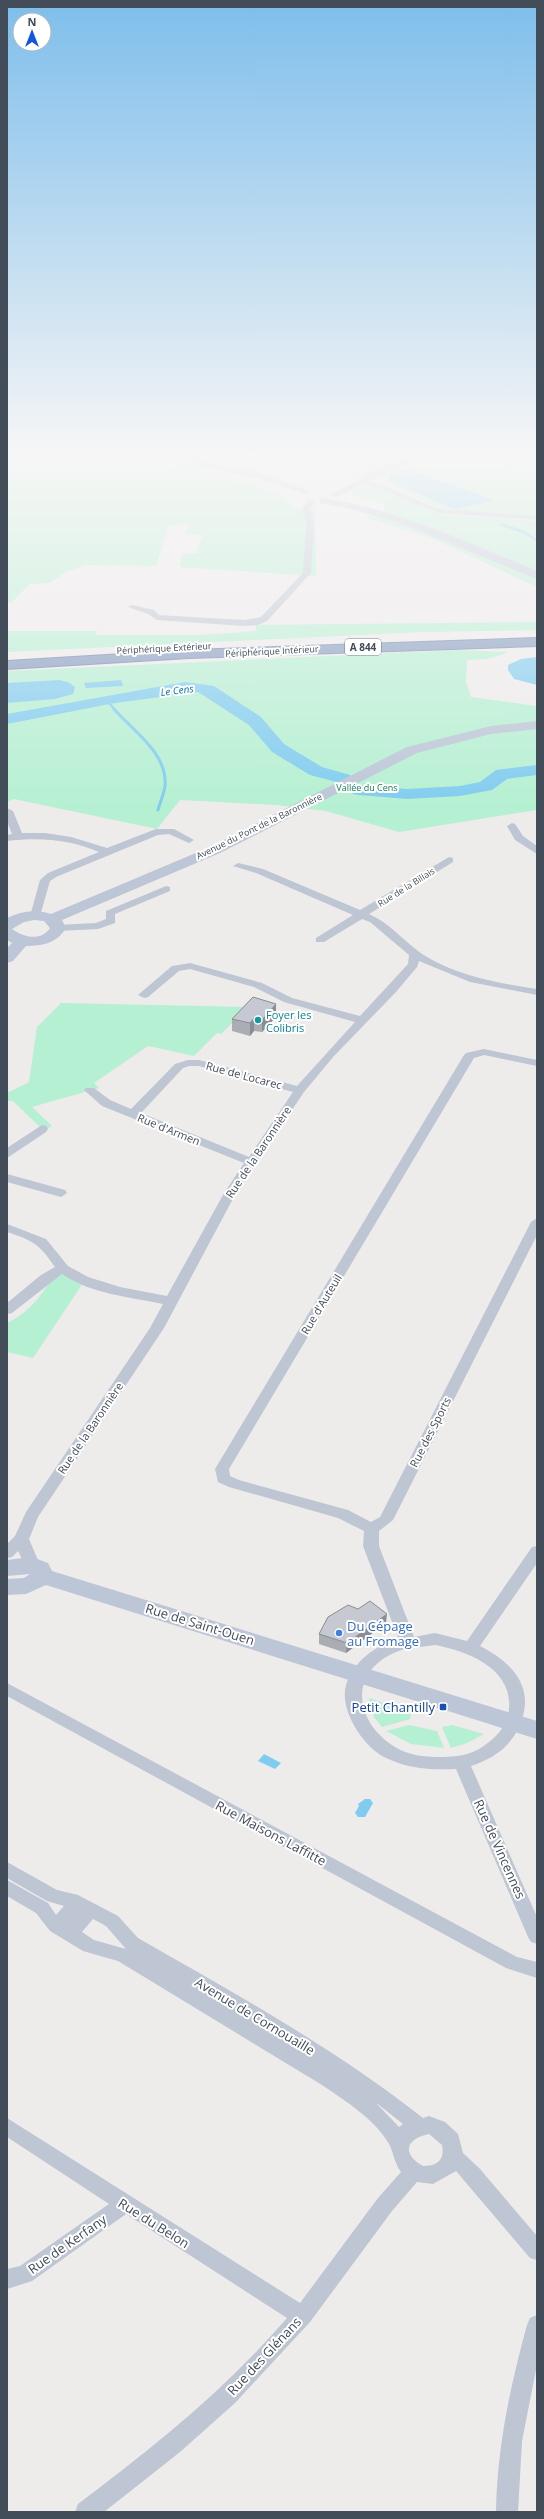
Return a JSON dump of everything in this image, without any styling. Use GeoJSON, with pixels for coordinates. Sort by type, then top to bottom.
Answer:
{"type":"FeatureCollection","features":[{"type":"Feature","properties":{"kind":"highway","name":"Périphérique Extérieur"},"geometry":{"type":"LineString","coordinates":[[7,658],[267,644],[537,635]]}},
{"type":"Feature","properties":{"kind":"highway","name":"Périphérique Intérieur"},"geometry":{"type":"LineString","coordinates":[[7,665],[204,654],[537,642]]}},
{"type":"Feature","properties":{"kind":"street"},"geometry":{"type":"LineString","coordinates":[[132,607],[151,612],[157,617],[244,623],[264,619],[306,576]]}},
{"type":"Feature","properties":{"kind":"street","name":"Avenue du Pont de la Baronnière"},"geometry":{"type":"LineString","coordinates":[[22,940],[45,939],[54,934],[55,924],[215,850],[412,750],[441,741],[491,730],[537,725]]}},
{"type":"Feature","properties":{"kind":"street"},"geometry":{"type":"LineString","coordinates":[[8,811],[18,837]]}},
{"type":"Feature","properties":{"kind":"street"},"geometry":{"type":"LineString","coordinates":[[512,826],[519,838],[537,851]]}},
{"type":"Feature","properties":{"kind":"street"},"geometry":{"type":"LineString","coordinates":[[34,916],[46,880],[107,852],[163,831],[170,831],[189,840]]}},
{"type":"Feature","properties":{"kind":"street"},"geometry":{"type":"LineString","coordinates":[[7,838],[18,837],[65,840],[107,852]]}},
{"type":"Feature","properties":{"kind":"street","name":"Rue de la Biliais"},"geometry":{"type":"LineString","coordinates":[[320,940],[449,860]]}},
{"type":"Feature","properties":{"kind":"street"},"geometry":{"type":"LineString","coordinates":[[238,866],[259,871],[374,920],[415,954],[429,962],[480,982],[504,988],[537,992]]}},
{"type":"Feature","properties":{"kind":"street"},"geometry":{"type":"LineString","coordinates":[[7,958],[22,940],[8,926],[19,918],[34,916],[55,924],[98,926],[111,921],[110,913],[166,889]]}},
{"type":"Feature","properties":{"kind":"street","name":"Rue de la Baronnière"},"geometry":{"type":"LineString","coordinates":[[7,1553],[21,1539],[31,1516],[157,1328],[170,1301],[229,1195],[300,1090],[330,1054],[413,965],[415,954]]}},
{"type":"Feature","properties":{"kind":"street"},"geometry":{"type":"LineString","coordinates":[[144,994],[176,968],[190,966],[258,985],[288,1000],[362,1020]]}},
{"type":"Feature","properties":{"kind":"street","name":"Rue d'Auteuil"},"geometry":{"type":"LineString","coordinates":[[372,1529],[343,1514],[234,1484],[223,1479],[222,1469],[470,1055],[484,1052],[537,1063]]}},
{"type":"Feature","properties":{"kind":"street","name":"Rue de Locarec"},"geometry":{"type":"LineString","coordinates":[[133,1114],[179,1066],[188,1063],[199,1063],[300,1090]]}},
{"type":"Feature","properties":{"kind":"street","name":"Rue d'Armen"},"geometry":{"type":"LineString","coordinates":[[90,1090],[106,1103],[251,1162]]}},
{"type":"Feature","properties":{"kind":"street"},"geometry":{"type":"LineString","coordinates":[[7,1154],[42,1129]]}},
{"type":"Feature","properties":{"kind":"street"},"geometry":{"type":"LineString","coordinates":[[7,1178],[61,1193]]}},
{"type":"Feature","properties":{"kind":"street","name":"Rue des Sports"},"geometry":{"type":"LineString","coordinates":[[372,1529],[386,1520],[537,1222]]}},
{"type":"Feature","properties":{"kind":"street"},"geometry":{"type":"LineString","coordinates":[[7,1228],[33,1237],[50,1250],[56,1263],[91,1283],[170,1301]]}},
{"type":"Feature","properties":{"kind":"street"},"geometry":{"type":"LineString","coordinates":[[7,1310],[46,1278],[63,1268]]}},
{"type":"Feature","properties":{"kind":"street"},"geometry":{"type":"LineString","coordinates":[[372,1529],[371,1546],[408,1642]]}},
{"type":"Feature","properties":{"kind":"street"},"geometry":{"type":"LineString","coordinates":[[7,1587],[34,1584],[38,1582],[37,1571],[21,1539]]}},
{"type":"Feature","properties":{"kind":"street"},"geometry":{"type":"LineString","coordinates":[[471,1646],[537,1551]]}},
{"type":"Feature","properties":{"kind":"street"},"geometry":{"type":"LineString","coordinates":[[7,1568],[37,1571]]}},
{"type":"Feature","properties":{"kind":"street","name":"Rue de Saint-Ouen"},"geometry":{"type":"LineString","coordinates":[[37,1571],[526,1726]]}},
{"type":"Feature","properties":{"kind":"street"},"geometry":{"type":"LineString","coordinates":[[435,1639],[471,1646],[493,1659],[509,1676],[526,1726],[482,1756],[461,1762],[427,1764],[395,1755],[374,1742],[358,1723],[351,1696],[358,1674],[373,1657],[389,1648],[408,1642],[435,1639]]}},
{"type":"Feature","properties":{"kind":"street","name":"Rue Maisons Laffitte"},"geometry":{"type":"LineString","coordinates":[[7,1689],[505,1959],[537,1970]]}},
{"type":"Feature","properties":{"kind":"street","name":"Rue de Vincennes"},"geometry":{"type":"LineString","coordinates":[[461,1762],[537,1937]]}},
{"type":"Feature","properties":{"kind":"street","name":"Avenue de Cornouaille"},"geometry":{"type":"LineString","coordinates":[[7,1869],[52,1896],[72,1900],[112,1921],[132,1943],[336,2064],[392,2103],[419,2126]]}},
{"type":"Feature","properties":{"kind":"street","name":"Avenue de Cornouaille"},"geometry":{"type":"LineString","coordinates":[[7,1887],[42,1908],[51,1922],[89,1946],[123,1955],[329,2079],[374,2114],[390,2129],[399,2143]]}},
{"type":"Feature","properties":{"kind":"street"},"geometry":{"type":"LineString","coordinates":[[63,1929],[84,1906]]}},
{"type":"Feature","properties":{"kind":"street"},"geometry":{"type":"LineString","coordinates":[[453,2156],[443,2171],[434,2174],[415,2172],[401,2160],[399,2143],[406,2132],[419,2126],[429,2125],[445,2133],[451,2140],[453,2156],[473,2175],[537,2251]]}},
{"type":"Feature","properties":{"kind":"street","name":"Rue du Belon"},"geometry":{"type":"LineString","coordinates":[[7,2127],[302,2316]]}},
{"type":"Feature","properties":{"kind":"street","name":"Rue des Glénans"},"geometry":{"type":"LineString","coordinates":[[86,2512],[144,2469],[194,2426],[302,2316],[391,2197],[415,2172]]}},
{"type":"Feature","properties":{"kind":"street","name":"Rue de Kerfany"},"geometry":{"type":"LineString","coordinates":[[7,2279],[25,2274],[125,2204]]}},
{"type":"Feature","properties":{"kind":"street"},"geometry":{"type":"LineString","coordinates":[[507,2512],[507,2472],[513,2420],[537,2325]]}},
{"type":"Feature","properties":{"kind":"green space"},"geometry":{"type":"Polygon","coordinates":[[[7,576],[61,576],[49,583],[30,584],[11,603],[7,602],[7,576]]]}},
{"type":"Feature","properties":{"kind":"green space"},"geometry":{"type":"Polygon","coordinates":[[[512,576],[537,576],[537,587],[512,576]]]}},
{"type":"Feature","properties":{"kind":"green space"},"geometry":{"type":"Polygon","coordinates":[[[537,622],[537,630],[422,632],[7,652],[7,631],[97,631],[95,635],[203,635],[256,631],[256,625],[537,622]]]}},
{"type":"Feature","properties":{"kind":"green space","name":"Vallée du Cens"},"geometry":{"type":"Polygon","coordinates":[[[457,650],[508,652],[488,659],[467,660],[466,681],[471,697],[537,706],[537,810],[399,832],[326,811],[276,805],[180,800],[157,829],[14,799],[7,802],[7,671],[457,650]]]}},
{"type":"Feature","properties":{"kind":"green space"},"geometry":{"type":"Polygon","coordinates":[[[61,1003],[248,1007],[221,1034],[217,1033],[194,1056],[148,1046],[94,1083],[99,1088],[32,1107],[52,1126],[44,1131],[13,1101],[7,1101],[7,1093],[29,1082],[37,1027],[61,1003]]]}},
{"type":"Feature","properties":{"kind":"green space"},"geometry":{"type":"Polygon","coordinates":[[[63,1268],[83,1283],[33,1358],[7,1352],[7,1323],[33,1305],[63,1268]]]}},
{"type":"Feature","properties":{"kind":"green space"},"geometry":{"type":"Polygon","coordinates":[[[369,1698],[411,1712],[410,1719],[382,1727],[374,1717],[369,1698]]]}},
{"type":"Feature","properties":{"kind":"green space"},"geometry":{"type":"Polygon","coordinates":[[[409,1725],[437,1731],[444,1748],[411,1744],[386,1731],[409,1725]]]}},
{"type":"Feature","properties":{"kind":"green space"},"geometry":{"type":"Polygon","coordinates":[[[452,1725],[484,1734],[467,1743],[451,1748],[442,1727],[452,1725]]]}},
{"type":"Feature","properties":{"kind":"water"},"geometry":{"type":"Polygon","coordinates":[[[537,657],[537,685],[514,679],[508,670],[508,665],[521,659],[537,657]]]}},
{"type":"Feature","properties":{"kind":"water"},"geometry":{"type":"Polygon","coordinates":[[[59,680],[68,682],[75,687],[73,694],[55,699],[7,703],[7,683],[59,680]]]}},
{"type":"Feature","properties":{"kind":"water"},"geometry":{"type":"Polygon","coordinates":[[[121,680],[123,686],[86,688],[84,683],[121,680]]]}},
{"type":"Feature","properties":{"kind":"water"},"geometry":{"type":"Polygon","coordinates":[[[264,1754],[281,1763],[275,1769],[258,1761],[264,1754]]]}},
{"type":"Feature","properties":{"kind":"water"},"geometry":{"type":"Polygon","coordinates":[[[365,1799],[370,1799],[373,1803],[365,1817],[358,1817],[355,1813],[359,1806],[358,1804],[365,1799]]]}},
{"type":"Feature","properties":{"kind":"building"},"geometry":{"type":"Polygon","coordinates":[[[253,997],[276,1004],[262,1020],[254,1018],[250,1023],[232,1019],[253,997]]]}},
{"type":"Feature","properties":{"kind":"building"},"geometry":{"type":"Polygon","coordinates":[[[370,1601],[387,1614],[347,1643],[319,1634],[328,1617],[348,1605],[358,1609],[370,1601]]]}},
{"type":"Feature","properties":{"kind":"waterway","name":"Le Cens"},"geometry":{"type":"LineString","coordinates":[[7,719],[115,698],[185,687],[198,687],[208,689],[255,721],[278,748],[316,771],[344,779]]}},
{"type":"Feature","properties":{"kind":"waterway"},"geometry":{"type":"LineString","coordinates":[[106,699],[115,710]]}},
{"type":"Feature","properties":{"kind":"waterway"},"geometry":{"type":"LineString","coordinates":[[114,709],[147,743],[161,763],[165,786],[158,810]]}},
{"type":"Feature","properties":{"kind":"waterway","name":"Le Cens"},"geometry":{"type":"LineString","coordinates":[[359,790],[407,794],[460,791],[486,786],[502,774],[537,770]]}},
{"type":"Feature","properties":{"kind":"place","name":"Foyer les Colibris"},"geometry":{"type":"Point","coordinates":[258,1020]}},
{"type":"Feature","properties":{"kind":"place","name":"Du Cépage au Fromage"},"geometry":{"type":"Point","coordinates":[339,1633]}},
{"type":"Feature","properties":{"kind":"place","name":"Petit Chantilly"},"geometry":{"type":"Point","coordinates":[443,1707]}}]}
